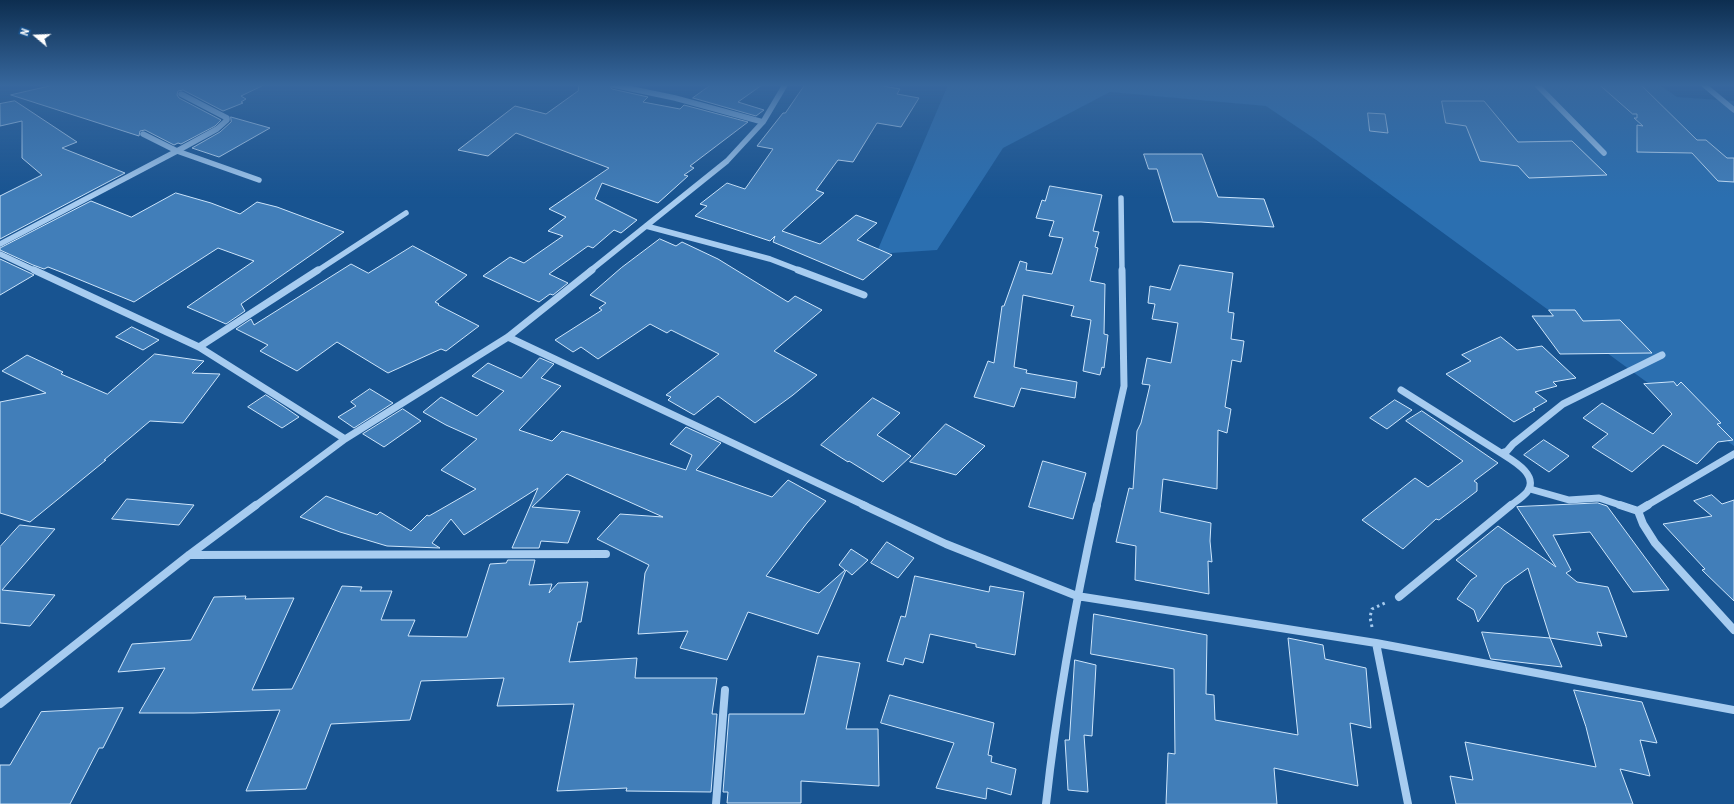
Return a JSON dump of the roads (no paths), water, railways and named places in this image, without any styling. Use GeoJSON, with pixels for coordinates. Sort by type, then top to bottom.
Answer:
{"type":"FeatureCollection","features":[{"type":"Feature","properties":{"kind":"street"},"geometry":{"type":"LineString","coordinates":[[0,244],[178,151],[217,129],[224,123]]}},
{"type":"Feature","properties":{"kind":"street"},"geometry":{"type":"LineString","coordinates":[[0,704],[130,603],[188,555],[345,439],[508,337],[727,161],[763,123]]}},
{"type":"Feature","properties":{"kind":"street"},"geometry":{"type":"LineString","coordinates":[[1574,123],[1604,153]]}},
{"type":"Feature","properties":{"kind":"street"},"geometry":{"type":"LineString","coordinates":[[143,134],[178,151],[259,180]]}},
{"type":"Feature","properties":{"kind":"street"},"geometry":{"type":"LineString","coordinates":[[1046,804],[1054,732],[1077,596],[1124,386],[1121,198]]}},
{"type":"Feature","properties":{"kind":"street"},"geometry":{"type":"LineString","coordinates":[[199,347],[406,213]]}},
{"type":"Feature","properties":{"kind":"street"},"geometry":{"type":"LineString","coordinates":[[646,226],[770,259],[864,295]]}},
{"type":"Feature","properties":{"kind":"street"},"geometry":{"type":"LineString","coordinates":[[0,254],[199,347],[345,439]]}},
{"type":"Feature","properties":{"kind":"street"},"geometry":{"type":"LineString","coordinates":[[508,337],[946,544],[1077,596],[1376,644],[1734,710]]}},
{"type":"Feature","properties":{"kind":"street"},"geometry":{"type":"LineString","coordinates":[[1501,453],[1506,451],[1563,404],[1662,355]]}},
{"type":"Feature","properties":{"kind":"street"},"geometry":{"type":"LineString","coordinates":[[1399,597],[1527,492],[1530,488],[1531,479],[1521,466],[1401,390]]}},
{"type":"Feature","properties":{"kind":"street"},"geometry":{"type":"LineString","coordinates":[[1530,488],[1569,500],[1599,498],[1638,511],[1734,454]]}},
{"type":"Feature","properties":{"kind":"street"},"geometry":{"type":"LineString","coordinates":[[1638,511],[1642,524],[1656,543],[1734,630]]}},
{"type":"Feature","properties":{"kind":"street"},"geometry":{"type":"LineString","coordinates":[[188,555],[606,554]]}},
{"type":"Feature","properties":{"kind":"street"},"geometry":{"type":"LineString","coordinates":[[1376,644],[1408,804]]}},
{"type":"Feature","properties":{"kind":"street"},"geometry":{"type":"LineString","coordinates":[[716,804],[725,690]]}}]}
